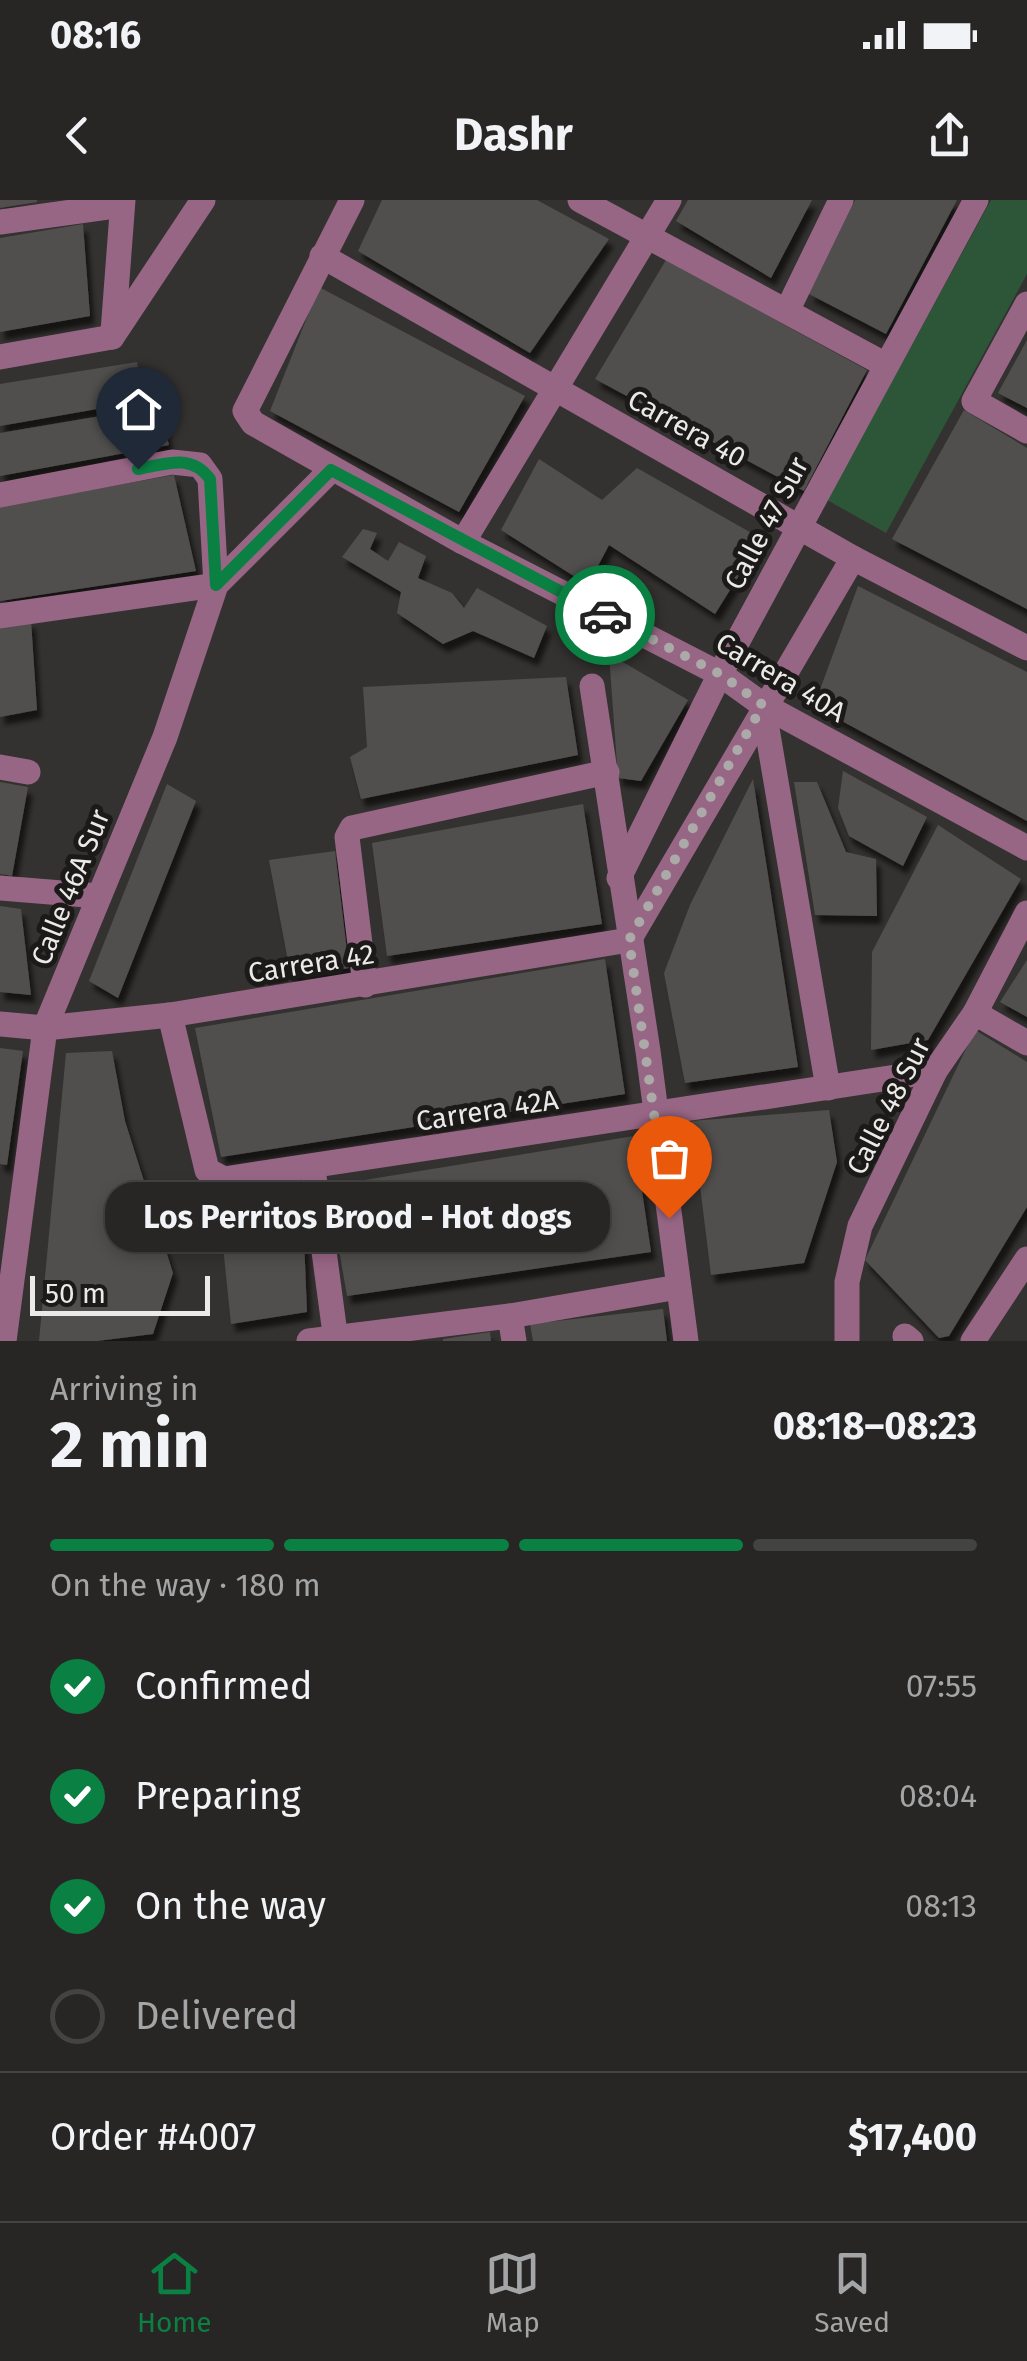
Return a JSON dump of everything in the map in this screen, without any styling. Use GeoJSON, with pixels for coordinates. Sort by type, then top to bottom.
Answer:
{"type":"FeatureCollection","features":[{"type":"Feature","properties":{"kind":"street"},"geometry":{"type":"LineString","coordinates":[[0,357],[112,337],[204,200]]}},
{"type":"Feature","properties":{"kind":"street"},"geometry":{"type":"LineString","coordinates":[[322,256],[352,200]]}},
{"type":"Feature","properties":{"kind":"street"},"geometry":{"type":"LineString","coordinates":[[580,200],[884,364]]}},
{"type":"Feature","properties":{"kind":"street"},"geometry":{"type":"LineString","coordinates":[[463,542],[669,200]]}},
{"type":"Feature","properties":{"kind":"street"},"geometry":{"type":"LineString","coordinates":[[787,311],[842,200]]}},
{"type":"Feature","properties":{"kind":"street","name":"Calle 47 Sur"},"geometry":{"type":"LineString","coordinates":[[620,878],[720,674],[884,364],[976,200]]}},
{"type":"Feature","properties":{"kind":"street"},"geometry":{"type":"LineString","coordinates":[[0,222],[123,202],[112,337]]}},
{"type":"Feature","properties":{"kind":"street","name":"Carrera 40"},"geometry":{"type":"LineString","coordinates":[[322,256],[854,558],[1027,648]]}},
{"type":"Feature","properties":{"kind":"street","name":"Carrera 40A"},"geometry":{"type":"LineString","coordinates":[[322,256],[245,410],[253,423],[463,542],[720,674],[763,705],[1027,848]]}},
{"type":"Feature","properties":{"kind":"street"},"geometry":{"type":"LineString","coordinates":[[1027,304],[974,401],[1027,431]]}},
{"type":"Feature","properties":{"kind":"street","name":"Calle 46A Sur"},"geometry":{"type":"LineString","coordinates":[[0,495],[172,462],[200,465],[210,479],[216,585],[165,736],[44,1028],[4,1341]]}},
{"type":"Feature","properties":{"kind":"street","name":"Calle 46A Sur"},"geometry":{"type":"LineString","coordinates":[[216,585],[331,470]]}},
{"type":"Feature","properties":{"kind":"street"},"geometry":{"type":"LineString","coordinates":[[629,940],[763,705],[854,558]]}},
{"type":"Feature","properties":{"kind":"street"},"geometry":{"type":"LineString","coordinates":[[0,616],[216,585]]}},
{"type":"Feature","properties":{"kind":"street"},"geometry":{"type":"LineString","coordinates":[[592,686],[686,1341]]}},
{"type":"Feature","properties":{"kind":"street"},"geometry":{"type":"LineString","coordinates":[[763,705],[828,1088]]}},
{"type":"Feature","properties":{"kind":"street"},"geometry":{"type":"LineString","coordinates":[[0,767],[28,772]]}},
{"type":"Feature","properties":{"kind":"street"},"geometry":{"type":"LineString","coordinates":[[365,985],[347,838],[362,823],[607,772]]}},
{"type":"Feature","properties":{"kind":"street"},"geometry":{"type":"LineString","coordinates":[[0,888],[99,896]]}},
{"type":"Feature","properties":{"kind":"street","name":"Calle 48 Sur"},"geometry":{"type":"LineString","coordinates":[[848,1341],[847,1282],[860,1226],[935,1071],[974,1013],[1027,913]]}},
{"type":"Feature","properties":{"kind":"street","name":"Carrera 42"},"geometry":{"type":"LineString","coordinates":[[0,1024],[44,1028],[170,1015],[629,940]]}},
{"type":"Feature","properties":{"kind":"street"},"geometry":{"type":"LineString","coordinates":[[974,1013],[1027,1042]]}},
{"type":"Feature","properties":{"kind":"street","name":"Carrera 42A"},"geometry":{"type":"LineString","coordinates":[[170,1015],[207,1170],[224,1179],[312,1169],[935,1071]]}},
{"type":"Feature","properties":{"kind":"street"},"geometry":{"type":"LineString","coordinates":[[312,1169],[336,1339]]}},
{"type":"Feature","properties":{"kind":"street"},"geometry":{"type":"LineString","coordinates":[[973,1341],[1027,1260]]}},
{"type":"Feature","properties":{"kind":"street"},"geometry":{"type":"LineString","coordinates":[[310,1341],[512,1328],[678,1287]]}},
{"type":"Feature","properties":{"kind":"green space"},"geometry":{"type":"Polygon","coordinates":[[[991,200],[1027,200],[1027,274],[886,533],[827,500],[991,200]]]}},
{"type":"Feature","properties":{"kind":"building"},"geometry":{"type":"Polygon","coordinates":[[[0,200],[37,200],[37,202],[0,208],[0,200]]]}},
{"type":"Feature","properties":{"kind":"building"},"geometry":{"type":"Polygon","coordinates":[[[382,200],[537,200],[609,239],[530,353],[358,251],[382,200]]]}},
{"type":"Feature","properties":{"kind":"building"},"geometry":{"type":"Polygon","coordinates":[[[688,200],[812,200],[771,278],[676,221],[688,200]]]}},
{"type":"Feature","properties":{"kind":"building"},"geometry":{"type":"Polygon","coordinates":[[[855,200],[957,200],[886,334],[809,294],[855,200]]]}},
{"type":"Feature","properties":{"kind":"building"},"geometry":{"type":"Polygon","coordinates":[[[83,224],[90,316],[0,332],[0,238],[83,224]]]}},
{"type":"Feature","properties":{"kind":"building"},"geometry":{"type":"Polygon","coordinates":[[[666,260],[867,370],[804,491],[595,379],[666,260]]]}},
{"type":"Feature","properties":{"kind":"building"},"geometry":{"type":"Polygon","coordinates":[[[319,287],[525,396],[459,512],[270,411],[319,287]]]}},
{"type":"Feature","properties":{"kind":"building"},"geometry":{"type":"Polygon","coordinates":[[[1027,340],[1027,408],[998,393],[1027,340]]]}},
{"type":"Feature","properties":{"kind":"building"},"geometry":{"type":"Polygon","coordinates":[[[137,362],[143,401],[0,426],[0,384],[137,362]]]}},
{"type":"Feature","properties":{"kind":"building"},"geometry":{"type":"Polygon","coordinates":[[[160,406],[169,445],[0,476],[0,433],[160,406]]]}},
{"type":"Feature","properties":{"kind":"building"},"geometry":{"type":"Polygon","coordinates":[[[964,410],[1027,448],[1027,609],[892,539],[964,410]]]}},
{"type":"Feature","properties":{"kind":"building"},"geometry":{"type":"Polygon","coordinates":[[[539,459],[602,500],[637,468],[762,539],[715,614],[609,545],[588,585],[501,530],[539,459]]]}},
{"type":"Feature","properties":{"kind":"building"},"geometry":{"type":"Polygon","coordinates":[[[174,475],[196,571],[0,601],[0,506],[174,475]]]}},
{"type":"Feature","properties":{"kind":"building"},"geometry":{"type":"Polygon","coordinates":[[[363,529],[377,533],[370,549],[388,561],[399,542],[426,556],[418,578],[452,593],[464,608],[477,588],[547,626],[534,658],[473,631],[443,644],[397,613],[401,592],[342,557],[363,529]]]}},
{"type":"Feature","properties":{"kind":"building"},"geometry":{"type":"Polygon","coordinates":[[[858,586],[1027,672],[1027,821],[814,706],[858,586]]]}},
{"type":"Feature","properties":{"kind":"building"},"geometry":{"type":"Polygon","coordinates":[[[31,620],[37,710],[0,717],[0,626],[31,620]]]}},
{"type":"Feature","properties":{"kind":"building"},"geometry":{"type":"Polygon","coordinates":[[[609,654],[688,700],[641,781],[618,778],[609,654]]]}},
{"type":"Feature","properties":{"kind":"building"},"geometry":{"type":"Polygon","coordinates":[[[566,677],[578,755],[361,799],[350,757],[367,747],[363,687],[566,677]]]}},
{"type":"Feature","properties":{"kind":"building"},"geometry":{"type":"Polygon","coordinates":[[[843,771],[927,817],[903,866],[849,836],[838,808],[843,771]]]}},
{"type":"Feature","properties":{"kind":"building"},"geometry":{"type":"Polygon","coordinates":[[[753,779],[798,1067],[685,1083],[664,973],[690,905],[753,779]]]}},
{"type":"Feature","properties":{"kind":"building"},"geometry":{"type":"Polygon","coordinates":[[[0,782],[28,787],[12,876],[0,874],[0,782]]]}},
{"type":"Feature","properties":{"kind":"building"},"geometry":{"type":"Polygon","coordinates":[[[794,782],[817,782],[846,852],[876,859],[877,916],[815,915],[794,782]]]}},
{"type":"Feature","properties":{"kind":"building"},"geometry":{"type":"Polygon","coordinates":[[[167,784],[196,801],[118,998],[89,981],[167,784]]]}},
{"type":"Feature","properties":{"kind":"building"},"geometry":{"type":"Polygon","coordinates":[[[583,804],[602,924],[387,956],[372,843],[583,804]]]}},
{"type":"Feature","properties":{"kind":"building"},"geometry":{"type":"Polygon","coordinates":[[[938,825],[1021,879],[928,1040],[871,1050],[872,952],[938,825]]]}},
{"type":"Feature","properties":{"kind":"building"},"geometry":{"type":"Polygon","coordinates":[[[335,851],[349,968],[291,977],[269,860],[335,851]]]}},
{"type":"Feature","properties":{"kind":"building"},"geometry":{"type":"Polygon","coordinates":[[[0,906],[21,909],[31,995],[0,992],[0,906]]]}},
{"type":"Feature","properties":{"kind":"building"},"geometry":{"type":"Polygon","coordinates":[[[605,959],[625,1094],[221,1157],[195,1028],[605,959]]]}},
{"type":"Feature","properties":{"kind":"building"},"geometry":{"type":"Polygon","coordinates":[[[1027,960],[1027,1017],[1000,1002],[1027,960]]]}},
{"type":"Feature","properties":{"kind":"building"},"geometry":{"type":"Polygon","coordinates":[[[975,1030],[1027,1062],[1027,1207],[949,1336],[939,1338],[865,1260],[975,1030]]]}},
{"type":"Feature","properties":{"kind":"building"},"geometry":{"type":"Polygon","coordinates":[[[0,1048],[23,1051],[7,1165],[0,1164],[0,1048]]]}},
{"type":"Feature","properties":{"kind":"building"},"geometry":{"type":"Polygon","coordinates":[[[112,1051],[125,1121],[173,1273],[153,1334],[97,1341],[39,1341],[66,1053],[112,1051]]]}},
{"type":"Feature","properties":{"kind":"building"},"geometry":{"type":"Polygon","coordinates":[[[829,1110],[837,1162],[804,1263],[711,1275],[692,1121],[829,1110]]]}},
{"type":"Feature","properties":{"kind":"building"},"geometry":{"type":"Polygon","coordinates":[[[634,1136],[651,1252],[347,1296],[328,1186],[634,1136]]]}},
{"type":"Feature","properties":{"kind":"building"},"geometry":{"type":"Polygon","coordinates":[[[302,1188],[307,1312],[231,1324],[219,1207],[302,1188]]]}},
{"type":"Feature","properties":{"kind":"building"},"geometry":{"type":"Polygon","coordinates":[[[663,1309],[667,1341],[533,1341],[530,1324],[663,1309]]]}},
{"type":"Feature","properties":{"kind":"building"},"geometry":{"type":"Polygon","coordinates":[[[490,1332],[491,1341],[443,1341],[443,1339],[490,1332]]]}},
{"type":"Feature","properties":{"kind":"way so far"},"geometry":{"type":"LineString","coordinates":[[605,615],[720,674],[763,705],[629,940],[669,1218]]}},
{"type":"Feature","properties":{"kind":"place","name":"Los Perritos Brood - Hot dogs"},"geometry":{"type":"Point","coordinates":[669,1218]}},
{"type":"Feature","properties":{"kind":"route"},"geometry":{"type":"LineString","coordinates":[[138,469],[189,462],[200,465],[210,479],[216,585],[331,470],[605,615]]}}]}
